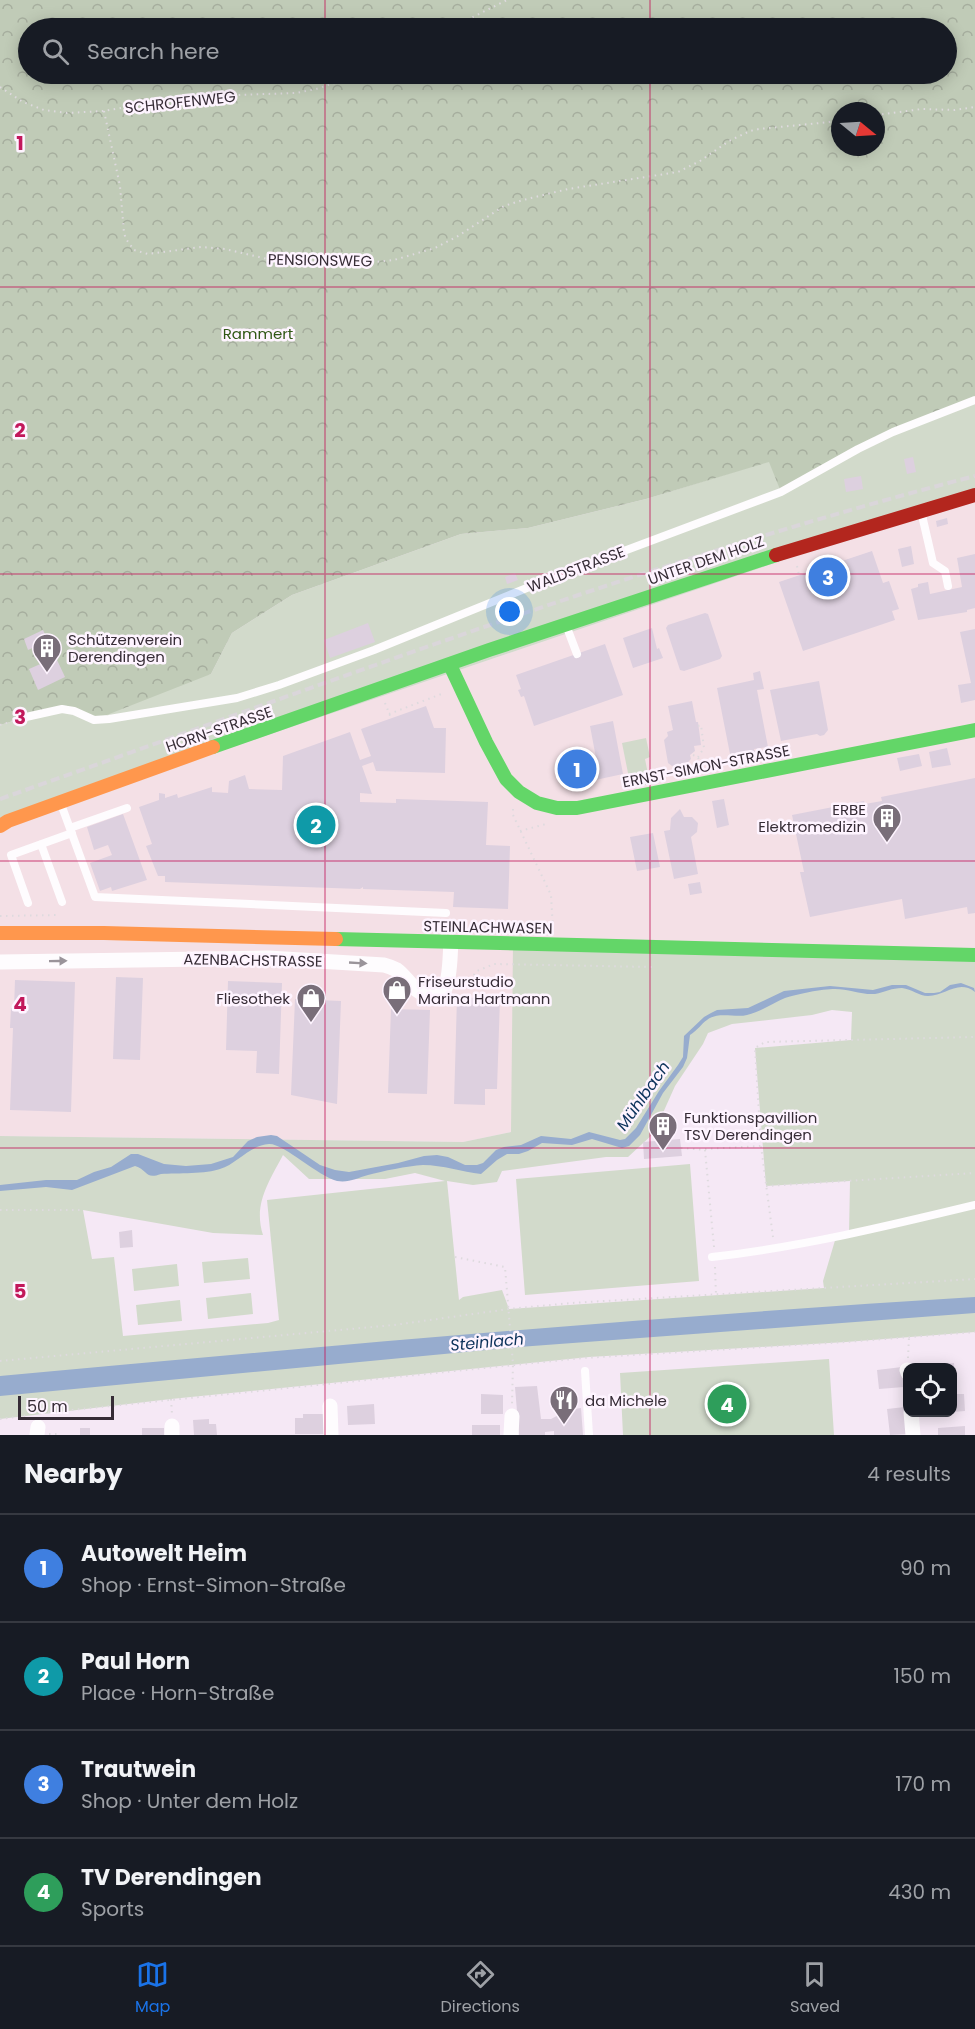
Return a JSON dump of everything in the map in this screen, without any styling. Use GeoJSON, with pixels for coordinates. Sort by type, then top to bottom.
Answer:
{"type":"FeatureCollection","features":[{"type":"Feature","properties":{"kind":"street","name":"UNTER DEM HOLZ"},"geometry":{"type":"LineString","coordinates":[[450,664],[798,546],[975,495]]}},
{"type":"Feature","properties":{"kind":"street","name":"ERNST-SIMON-STRASSE"},"geometry":{"type":"LineString","coordinates":[[450,664],[506,779],[519,792],[537,803],[557,808],[577,808],[975,730]]}},
{"type":"Feature","properties":{"kind":"street","name":"HORN-STRASSE"},"geometry":{"type":"LineString","coordinates":[[0,826],[8,821],[450,664]]}},
{"type":"Feature","properties":{"kind":"street","name":"STEINLACHWASEN"},"geometry":{"type":"LineString","coordinates":[[0,933],[104,933],[975,955]]}},
{"type":"Feature","properties":{"kind":"street"},"geometry":{"type":"LineString","coordinates":[[445,991],[448,983],[451,942]]}},
{"type":"Feature","properties":{"kind":"street","name":"AZENBACHSTRASSE"},"geometry":{"type":"LineString","coordinates":[[0,962],[268,958],[384,965],[396,970],[417,990],[426,995],[440,995],[445,991]]}},
{"type":"Feature","properties":{"kind":"street"},"geometry":{"type":"LineString","coordinates":[[330,1406],[331,1435]]}},
{"type":"Feature","properties":{"kind":"street"},"geometry":{"type":"LineString","coordinates":[[511,1435],[512,1416]]}},
{"type":"Feature","properties":{"kind":"street"},"geometry":{"type":"LineString","coordinates":[[911,1417],[913,1435]]}},
{"type":"Feature","properties":{"kind":"lane","name":"WALDSTRASSE"},"geometry":{"type":"LineString","coordinates":[[26,717],[62,709],[74,711],[94,720],[109,719],[237,698],[279,685],[374,650],[544,580],[781,492],[893,432],[975,400]]}},
{"type":"Feature","properties":{"kind":"lane"},"geometry":{"type":"LineString","coordinates":[[921,510],[933,563],[945,572],[948,586]]}},
{"type":"Feature","properties":{"kind":"lane"},"geometry":{"type":"LineString","coordinates":[[566,624],[577,654]]}},
{"type":"Feature","properties":{"kind":"lane"},"geometry":{"type":"LineString","coordinates":[[61,802],[95,897],[446,913]]}},
{"type":"Feature","properties":{"kind":"lane"},"geometry":{"type":"LineString","coordinates":[[28,903],[11,855],[127,808]]}},
{"type":"Feature","properties":{"kind":"lane"},"geometry":{"type":"LineString","coordinates":[[41,843],[62,902]]}},
{"type":"Feature","properties":{"kind":"lane"},"geometry":{"type":"LineString","coordinates":[[714,1256],[829,1239],[975,1206]]}},
{"type":"Feature","properties":{"kind":"lane"},"geometry":{"type":"LineString","coordinates":[[585,1371],[589,1435]]}},
{"type":"Feature","properties":{"kind":"path"},"geometry":{"type":"LineString","coordinates":[[472,18],[507,0]]}},
{"type":"Feature","properties":{"kind":"path","name":"SCHROFENWEG"},"geometry":{"type":"LineString","coordinates":[[0,87],[23,102],[44,110],[67,112],[104,111],[207,96],[296,93],[332,84]]}},
{"type":"Feature","properties":{"kind":"path"},"geometry":{"type":"LineString","coordinates":[[885,114],[922,109],[955,110],[975,107]]}},
{"type":"Feature","properties":{"kind":"path","name":"PENSIONSWEG"},"geometry":{"type":"LineString","coordinates":[[104,111],[120,186],[124,233],[134,250],[148,254],[193,248],[214,248],[276,261],[338,263],[393,260],[435,248],[504,206],[523,200],[568,189],[678,172],[750,131],[831,122]]}},
{"type":"Feature","properties":{"kind":"path"},"geometry":{"type":"LineString","coordinates":[[389,714],[460,687]]}},
{"type":"Feature","properties":{"kind":"path"},"geometry":{"type":"LineString","coordinates":[[0,725],[26,717]]}},
{"type":"Feature","properties":{"kind":"path"},"geometry":{"type":"LineString","coordinates":[[698,726],[701,725],[705,748],[698,758]]}},
{"type":"Feature","properties":{"kind":"path"},"geometry":{"type":"LineString","coordinates":[[693,754],[700,763]]}},
{"type":"Feature","properties":{"kind":"path"},"geometry":{"type":"LineString","coordinates":[[445,991],[465,986],[477,971],[494,964],[653,967]]}},
{"type":"Feature","properties":{"kind":"path"},"geometry":{"type":"LineString","coordinates":[[773,1249],[761,1146],[755,1048],[765,1042],[975,1037]]}},
{"type":"Feature","properties":{"kind":"path"},"geometry":{"type":"LineString","coordinates":[[690,1150],[761,1146]]}},
{"type":"Feature","properties":{"kind":"path"},"geometry":{"type":"LineString","coordinates":[[681,1148],[705,1150],[716,1295]]}},
{"type":"Feature","properties":{"kind":"path"},"geometry":{"type":"LineString","coordinates":[[766,1186],[975,1173]]}},
{"type":"Feature","properties":{"kind":"path"},"geometry":{"type":"LineString","coordinates":[[0,1210],[80,1210]]}},
{"type":"Feature","properties":{"kind":"path"},"geometry":{"type":"LineString","coordinates":[[455,1257],[505,1267],[513,1364],[512,1416]]}},
{"type":"Feature","properties":{"kind":"path"},"geometry":{"type":"LineString","coordinates":[[0,1360],[394,1325],[509,1309],[975,1279]]}},
{"type":"Feature","properties":{"kind":"path"},"geometry":{"type":"LineString","coordinates":[[0,1419],[171,1399],[589,1357],[975,1332]]}},
{"type":"Feature","properties":{"kind":"path"},"geometry":{"type":"LineString","coordinates":[[907,1363],[909,1337]]}},
{"type":"Feature","properties":{"kind":"path"},"geometry":{"type":"LineString","coordinates":[[329,1384],[330,1390]]}},
{"type":"Feature","properties":{"kind":"path"},"geometry":{"type":"LineString","coordinates":[[171,1399],[171,1404]]}},
{"type":"Feature","properties":{"kind":"shaded area"},"geometry":{"type":"Polygon","coordinates":[[[975,495],[975,955],[782,951],[511,1132],[463,1142],[0,1136],[0,826],[975,495]]]}},
{"type":"Feature","properties":{"kind":"green space","name":"Rammert"},"geometry":{"type":"Polygon","coordinates":[[[0,0],[975,0],[975,400],[893,432],[781,492],[769,462],[646,499],[528,528],[461,534],[292,595],[232,633],[211,674],[94,720],[74,711],[26,717],[0,725],[0,0]]]}},
{"type":"Feature","properties":{"kind":"green space"},"geometry":{"type":"Polygon","coordinates":[[[975,400],[975,495],[0,826],[0,725],[211,674],[232,633],[292,595],[461,534],[528,528],[646,499],[770,461],[781,491],[858,449],[975,400]]]}},
{"type":"Feature","properties":{"kind":"green space"},"geometry":{"type":"Polygon","coordinates":[[[646,738],[650,757],[645,759],[650,784],[631,788],[622,743],[646,738]]]}},
{"type":"Feature","properties":{"kind":"green space"},"geometry":{"type":"Polygon","coordinates":[[[513,944],[975,955],[975,1332],[589,1357],[171,1399],[0,1419],[0,1136],[463,1142],[511,1132],[513,944]],[[832,1010],[812,1015],[732,1024],[708,1033],[675,1086],[654,1133],[628,1157],[606,1157],[502,1171],[497,1182],[473,1185],[447,1181],[459,1300],[463,1297],[502,1290],[509,1309],[824,1288],[823,1281],[836,1237],[849,1234],[850,1181],[766,1186],[755,1048],[851,1040],[852,1012],[832,1010]],[[283,1155],[261,1203],[260,1224],[263,1235],[213,1233],[83,1210],[92,1259],[114,1257],[123,1336],[268,1323],[279,1320],[267,1200],[445,1181],[415,1173],[385,1179],[309,1179],[283,1155]]]}},
{"type":"Feature","properties":{"kind":"green space"},"geometry":{"type":"Polygon","coordinates":[[[690,1164],[699,1281],[525,1295],[516,1179],[690,1164]]]}},
{"type":"Feature","properties":{"kind":"green space"},"geometry":{"type":"Polygon","coordinates":[[[248,1258],[250,1279],[204,1283],[202,1262],[248,1258]]]}},
{"type":"Feature","properties":{"kind":"green space"},"geometry":{"type":"Polygon","coordinates":[[[177,1264],[179,1286],[134,1291],[132,1269],[177,1264]]]}},
{"type":"Feature","properties":{"kind":"green space"},"geometry":{"type":"Polygon","coordinates":[[[251,1293],[253,1314],[208,1319],[206,1298],[251,1293]]]}},
{"type":"Feature","properties":{"kind":"green space"},"geometry":{"type":"Polygon","coordinates":[[[180,1300],[182,1321],[138,1325],[136,1305],[180,1300]]]}},
{"type":"Feature","properties":{"kind":"green space"},"geometry":{"type":"Polygon","coordinates":[[[829,1359],[834,1435],[623,1435],[620,1373],[829,1359]]]}},
{"type":"Feature","properties":{"kind":"water"},"geometry":{"type":"Polygon","coordinates":[[[961,983],[974,988],[975,992],[963,987],[928,996],[902,988],[875,994],[830,989],[785,998],[747,1015],[711,1017],[690,1035],[687,1058],[683,1067],[663,1093],[640,1135],[629,1146],[622,1148],[592,1139],[572,1145],[542,1143],[519,1154],[507,1154],[481,1174],[423,1165],[388,1170],[349,1181],[337,1181],[283,1149],[269,1144],[262,1145],[226,1167],[214,1171],[152,1176],[135,1166],[72,1190],[46,1187],[0,1191],[0,1185],[46,1180],[77,1180],[111,1167],[131,1154],[138,1154],[164,1164],[186,1166],[211,1164],[233,1157],[248,1141],[271,1135],[277,1136],[320,1165],[349,1172],[437,1155],[448,1157],[465,1165],[477,1165],[483,1163],[496,1150],[521,1145],[541,1136],[571,1139],[589,1132],[620,1140],[625,1139],[636,1128],[683,1057],[684,1036],[704,1017],[717,1010],[748,1008],[784,991],[830,986],[873,990],[892,985],[906,985],[925,993],[934,993],[950,985],[961,983]]]}},
{"type":"Feature","properties":{"kind":"water","name":"Steinlach"},"geometry":{"type":"Polygon","coordinates":[[[975,1297],[975,1313],[519,1347],[0,1396],[0,1376],[609,1323],[975,1297]]]}},
{"type":"Feature","properties":{"kind":"building"},"geometry":{"type":"Polygon","coordinates":[[[913,457],[916,472],[907,474],[904,459],[913,457]]]}},
{"type":"Feature","properties":{"kind":"building"},"geometry":{"type":"Polygon","coordinates":[[[861,476],[863,489],[846,492],[844,479],[861,476]]]}},
{"type":"Feature","properties":{"kind":"building"},"geometry":{"type":"Polygon","coordinates":[[[947,518],[948,524],[937,527],[936,521],[947,518]]]}},
{"type":"Feature","properties":{"kind":"building"},"geometry":{"type":"Polygon","coordinates":[[[911,546],[914,564],[902,567],[898,549],[911,546]]]}},
{"type":"Feature","properties":{"kind":"building"},"geometry":{"type":"Polygon","coordinates":[[[872,551],[883,583],[889,581],[899,609],[892,611],[895,620],[803,651],[779,582],[872,551]]]}},
{"type":"Feature","properties":{"kind":"building"},"geometry":{"type":"Polygon","coordinates":[[[975,554],[975,608],[967,612],[918,620],[911,589],[918,587],[918,584],[928,582],[930,594],[962,587],[957,558],[975,554]]]}},
{"type":"Feature","properties":{"kind":"building"},"geometry":{"type":"Polygon","coordinates":[[[515,573],[518,580],[507,584],[505,577],[515,573]]]}},
{"type":"Feature","properties":{"kind":"building"},"geometry":{"type":"Polygon","coordinates":[[[708,614],[722,656],[720,659],[684,671],[680,670],[666,628],[668,625],[708,614]]]}},
{"type":"Feature","properties":{"kind":"building"},"geometry":{"type":"Polygon","coordinates":[[[368,623],[375,642],[330,658],[324,640],[368,623]]]}},
{"type":"Feature","properties":{"kind":"building"},"geometry":{"type":"Polygon","coordinates":[[[652,628],[657,649],[659,648],[663,658],[633,668],[623,638],[652,628]]]}},
{"type":"Feature","properties":{"kind":"building"},"geometry":{"type":"Polygon","coordinates":[[[975,629],[975,700],[961,703],[958,685],[971,683],[960,632],[975,629]]]}},
{"type":"Feature","properties":{"kind":"building"},"geometry":{"type":"Polygon","coordinates":[[[43,630],[65,677],[38,690],[29,669],[45,662],[37,646],[28,650],[24,639],[43,630]]]}},
{"type":"Feature","properties":{"kind":"building"},"geometry":{"type":"Polygon","coordinates":[[[605,644],[623,695],[534,726],[524,696],[521,697],[518,690],[521,689],[516,675],[605,644]]]}},
{"type":"Feature","properties":{"kind":"building"},"geometry":{"type":"Polygon","coordinates":[[[760,671],[764,689],[757,690],[768,747],[754,749],[757,757],[748,759],[743,758],[743,752],[730,754],[717,688],[754,680],[753,673],[760,671]]]}},
{"type":"Feature","properties":{"kind":"building"},"geometry":{"type":"Polygon","coordinates":[[[819,681],[828,730],[820,736],[817,734],[781,741],[770,690],[819,681]]]}},
{"type":"Feature","properties":{"kind":"building"},"geometry":{"type":"Polygon","coordinates":[[[692,701],[701,745],[694,746],[695,751],[690,755],[691,759],[688,762],[672,766],[668,763],[664,740],[668,736],[667,732],[673,730],[668,706],[692,701]]]}},
{"type":"Feature","properties":{"kind":"building"},"geometry":{"type":"Polygon","coordinates":[[[426,706],[434,728],[446,728],[445,773],[376,771],[373,762],[362,766],[372,794],[360,793],[360,802],[396,803],[396,799],[488,802],[486,845],[510,846],[508,909],[453,907],[454,892],[363,889],[363,887],[360,889],[165,882],[165,876],[158,876],[146,846],[152,844],[139,807],[159,800],[159,793],[165,794],[165,798],[177,794],[178,798],[212,787],[212,792],[228,793],[229,781],[245,775],[249,789],[282,790],[283,756],[350,732],[360,760],[371,756],[361,729],[426,706]]]}},
{"type":"Feature","properties":{"kind":"building"},"geometry":{"type":"Polygon","coordinates":[[[613,721],[623,774],[586,782],[564,783],[560,766],[596,758],[590,726],[613,721]]]}},
{"type":"Feature","properties":{"kind":"building"},"geometry":{"type":"Polygon","coordinates":[[[947,748],[951,765],[932,768],[929,752],[947,748]]]}},
{"type":"Feature","properties":{"kind":"building"},"geometry":{"type":"Polygon","coordinates":[[[919,754],[922,766],[900,771],[897,758],[919,754]]]}},
{"type":"Feature","properties":{"kind":"building","name":"ERBE Elektromedizin"},"geometry":{"type":"Polygon","coordinates":[[[975,778],[975,913],[968,914],[967,907],[905,919],[902,899],[810,917],[800,872],[804,872],[792,815],[864,801],[865,804],[882,801],[881,797],[975,778]]]}},
{"type":"Feature","properties":{"kind":"building"},"geometry":{"type":"Polygon","coordinates":[[[724,799],[729,825],[717,828],[712,801],[724,799]]]}},
{"type":"Feature","properties":{"kind":"building"},"geometry":{"type":"Polygon","coordinates":[[[680,809],[684,817],[692,817],[698,823],[697,832],[691,837],[698,874],[674,879],[664,831],[670,830],[671,818],[680,809]]]}},
{"type":"Feature","properties":{"kind":"building"},"geometry":{"type":"Polygon","coordinates":[[[123,814],[147,880],[112,891],[111,887],[100,891],[90,863],[112,855],[108,845],[94,850],[87,827],[123,814]]]}},
{"type":"Feature","properties":{"kind":"building"},"geometry":{"type":"Polygon","coordinates":[[[653,833],[660,867],[637,871],[630,837],[653,833]]]}},
{"type":"Feature","properties":{"kind":"building"},"geometry":{"type":"Polygon","coordinates":[[[700,882],[702,893],[690,895],[688,884],[700,882]]]}},
{"type":"Feature","properties":{"kind":"building"},"geometry":{"type":"Polygon","coordinates":[[[116,977],[143,978],[140,1060],[113,1059],[116,977]]]}},
{"type":"Feature","properties":{"kind":"building"},"geometry":{"type":"Polygon","coordinates":[[[15,980],[75,982],[71,1112],[10,1110],[13,1028],[10,1028],[11,1008],[14,1008],[15,980]]]}},
{"type":"Feature","properties":{"kind":"building"},"geometry":{"type":"Polygon","coordinates":[[[228,981],[282,983],[279,1074],[256,1073],[257,1051],[226,1050],[228,981]]]}},
{"type":"Feature","properties":{"kind":"building"},"geometry":{"type":"Polygon","coordinates":[[[457,997],[500,999],[497,1089],[485,1089],[485,1105],[454,1104],[457,997]]]}},
{"type":"Feature","properties":{"kind":"building"},"geometry":{"type":"Polygon","coordinates":[[[295,999],[341,1001],[337,1104],[291,1095],[295,999]]]}},
{"type":"Feature","properties":{"kind":"building"},"geometry":{"type":"Polygon","coordinates":[[[391,1009],[430,1010],[427,1094],[388,1093],[391,1009]]]}},
{"type":"Feature","properties":{"kind":"building","name":"Funktionspavillion TSV Derendingen"},"geometry":{"type":"Polygon","coordinates":[[[680,1139],[682,1156],[644,1159],[643,1142],[680,1139]]]}},
{"type":"Feature","properties":{"kind":"building"},"geometry":{"type":"Polygon","coordinates":[[[132,1230],[133,1247],[120,1248],[119,1232],[132,1230]]]}},
{"type":"Feature","properties":{"kind":"building"},"geometry":{"type":"Polygon","coordinates":[[[902,1367],[903,1387],[879,1389],[877,1370],[902,1367]]]}},
{"type":"Feature","properties":{"kind":"building"},"geometry":{"type":"Polygon","coordinates":[[[537,1386],[541,1419],[551,1419],[568,1410],[581,1408],[583,1435],[554,1435],[554,1431],[545,1432],[545,1435],[519,1435],[515,1387],[537,1386]]]}},
{"type":"Feature","properties":{"kind":"building"},"geometry":{"type":"Polygon","coordinates":[[[481,1394],[503,1395],[503,1414],[481,1414],[481,1394]]]}},
{"type":"Feature","properties":{"kind":"building"},"geometry":{"type":"Polygon","coordinates":[[[957,1394],[964,1394],[965,1411],[957,1412],[957,1394]]]}},
{"type":"Feature","properties":{"kind":"building"},"geometry":{"type":"Polygon","coordinates":[[[374,1404],[375,1424],[348,1425],[347,1406],[374,1404]]]}},
{"type":"Feature","properties":{"kind":"building"},"geometry":{"type":"Polygon","coordinates":[[[903,1407],[908,1434],[890,1435],[887,1409],[903,1407]]]}},
{"type":"Feature","properties":{"kind":"building"},"geometry":{"type":"Polygon","coordinates":[[[303,1414],[323,1414],[324,1434],[295,1434],[295,1418],[303,1418],[303,1414]]]}},
{"type":"Feature","properties":{"kind":"building"},"geometry":{"type":"Polygon","coordinates":[[[209,1419],[209,1424],[216,1424],[217,1435],[194,1435],[193,1420],[209,1419]]]}},
{"type":"Feature","properties":{"kind":"building"},"geometry":{"type":"Polygon","coordinates":[[[472,1425],[500,1425],[500,1435],[472,1435],[472,1425]]]}},
{"type":"Feature","properties":{"kind":"building"},"geometry":{"type":"Polygon","coordinates":[[[965,1426],[965,1435],[938,1435],[938,1428],[965,1426]]]}},
{"type":"Feature","properties":{"kind":"building"},"geometry":{"type":"Polygon","coordinates":[[[80,1428],[90,1428],[90,1435],[80,1435],[80,1428]]]}},
{"type":"Feature","properties":{"kind":"building"},"geometry":{"type":"Polygon","coordinates":[[[142,1428],[164,1428],[164,1435],[142,1435],[142,1428]]]}},
{"type":"Feature","properties":{"kind":"railway"},"geometry":{"type":"LineString","coordinates":[[0,799],[363,669],[606,586],[851,510],[975,476]]}},
{"type":"Feature","properties":{"kind":"traffic: fast"},"geometry":{"type":"LineString","coordinates":[[213,747],[489,650],[776,555]]}},
{"type":"Feature","properties":{"kind":"traffic: fast"},"geometry":{"type":"LineString","coordinates":[[450,665],[506,779],[519,792],[537,803],[557,808],[577,808],[975,730]]}},
{"type":"Feature","properties":{"kind":"traffic: fast"},"geometry":{"type":"LineString","coordinates":[[336,939],[975,955]]}},
{"type":"Feature","properties":{"kind":"traffic: slow"},"geometry":{"type":"LineString","coordinates":[[0,826],[8,821],[213,747]]}},
{"type":"Feature","properties":{"kind":"traffic: slow"},"geometry":{"type":"LineString","coordinates":[[0,933],[104,933],[336,939]]}},
{"type":"Feature","properties":{"kind":"traffic: jam"},"geometry":{"type":"LineString","coordinates":[[776,555],[975,495]]}},
{"type":"Feature","properties":{"kind":"place","name":"Trautwein"},"geometry":{"type":"Point","coordinates":[828,577]}},
{"type":"Feature","properties":{"kind":"place","name":"Schützenverein Derendingen"},"geometry":{"type":"Point","coordinates":[47,674]}},
{"type":"Feature","properties":{"kind":"place","name":"Autowelt Heim"},"geometry":{"type":"Point","coordinates":[577,769]}},
{"type":"Feature","properties":{"kind":"place","name":"Paul Horn"},"geometry":{"type":"Point","coordinates":[316,825]}},
{"type":"Feature","properties":{"kind":"place","name":"ERBE Elektromedizin"},"geometry":{"type":"Point","coordinates":[887,844]}},
{"type":"Feature","properties":{"kind":"place","name":"Friseurstudio Marina Hartmann"},"geometry":{"type":"Point","coordinates":[397,1016]}},
{"type":"Feature","properties":{"kind":"place","name":"Fliesothek"},"geometry":{"type":"Point","coordinates":[311,1024]}},
{"type":"Feature","properties":{"kind":"place","name":"Funktionspavillion TSV Derendingen"},"geometry":{"type":"Point","coordinates":[663,1152]}},
{"type":"Feature","properties":{"kind":"place","name":"TV Derendingen"},"geometry":{"type":"Point","coordinates":[727,1404]}},
{"type":"Feature","properties":{"kind":"place","name":"da Michele"},"geometry":{"type":"Point","coordinates":[564,1426]}},
{"type":"Feature","properties":{"kind":"water label","name":"Mühlbach"},"geometry":{"type":"Point","coordinates":[643,1096]}}]}
